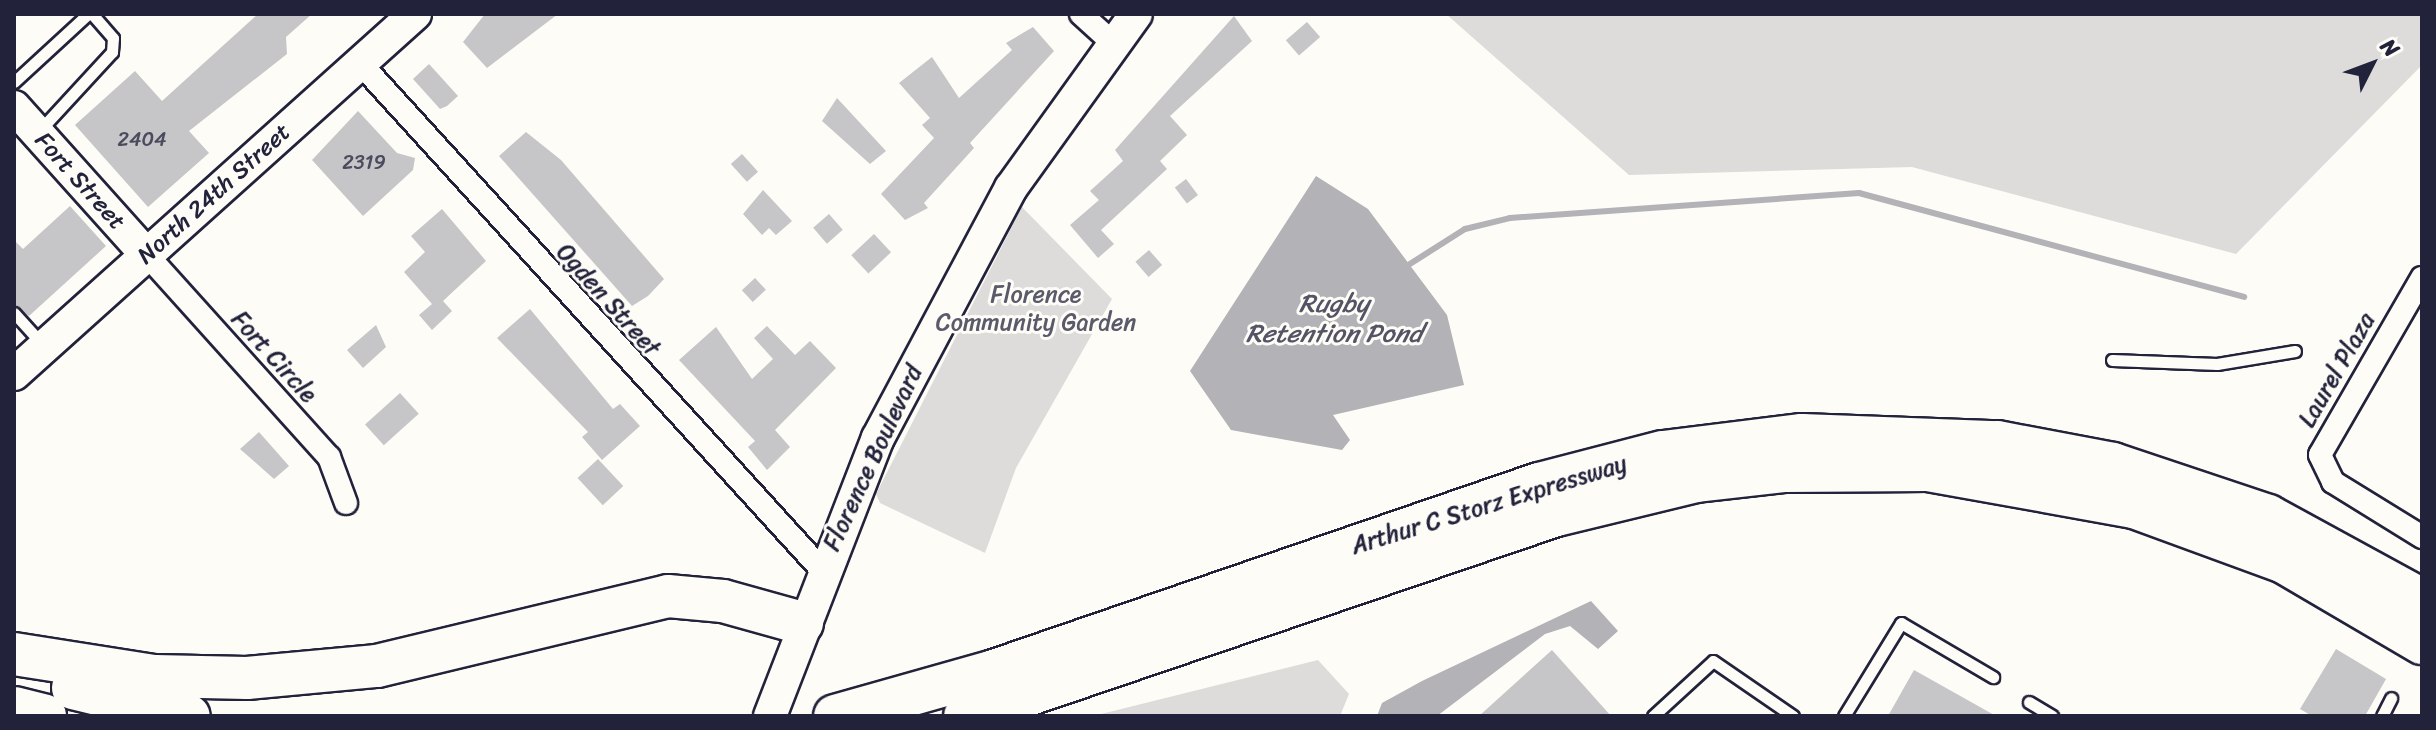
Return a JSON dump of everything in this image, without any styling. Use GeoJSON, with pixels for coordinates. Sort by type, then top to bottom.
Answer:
{"type":"FeatureCollection","features":[{"type":"Feature","properties":{"kind":"highway","name":"Arthur C Storz Expressway"},"geometry":{"type":"LineString","coordinates":[[835,716],[994,671],[1539,484],[1663,452],[1802,435],[1997,442],[2113,464],[2268,516],[2422,600]]}},
{"type":"Feature","properties":{"kind":"highway","name":"Arthur C Storz Expressway"},"geometry":{"type":"LineString","coordinates":[[965,716],[1556,515],[1697,481],[1785,471],[1928,470],[2121,503],[2284,562],[2422,643]]}},
{"type":"Feature","properties":{"kind":"highway"},"geometry":{"type":"LineString","coordinates":[[14,654],[155,676],[247,678],[377,666],[668,596],[723,601],[802,623]]}},
{"type":"Feature","properties":{"kind":"highway"},"geometry":{"type":"LineString","coordinates":[[14,672],[189,716]]}},
{"type":"Feature","properties":{"kind":"highway"},"geometry":{"type":"LineString","coordinates":[[14,708],[45,716]]}},
{"type":"Feature","properties":{"kind":"street","name":"North 24th Street"},"geometry":{"type":"LineString","coordinates":[[14,374],[415,14]]}},
{"type":"Feature","properties":{"kind":"street"},"geometry":{"type":"LineString","coordinates":[[1081,14],[1113,43]]}},
{"type":"Feature","properties":{"kind":"street","name":"Florence Boulevard"},"geometry":{"type":"LineString","coordinates":[[770,716],[821,569],[878,438],[1011,188],[1136,14]]}},
{"type":"Feature","properties":{"kind":"street","name":"Ogden Street"},"geometry":{"type":"LineString","coordinates":[[360,63],[821,569]]}},
{"type":"Feature","properties":{"kind":"street","name":"Fort Street"},"geometry":{"type":"LineString","coordinates":[[14,107],[147,255]]}},
{"type":"Feature","properties":{"kind":"street","name":"Fort Circle"},"geometry":{"type":"LineString","coordinates":[[147,255],[329,457],[346,503]]}},
{"type":"Feature","properties":{"kind":"street","name":"Laurel Plaza"},"geometry":{"type":"LineString","coordinates":[[2422,278],[2320,455],[2333,482],[2422,537]]}},
{"type":"Feature","properties":{"kind":"lane"},"geometry":{"type":"LineString","coordinates":[[14,82],[90,14],[113,38],[112,52],[37,133]]}},
{"type":"Feature","properties":{"kind":"lane"},"geometry":{"type":"LineString","coordinates":[[14,313],[45,347]]}},
{"type":"Feature","properties":{"kind":"lane"},"geometry":{"type":"LineString","coordinates":[[2112,360],[2217,364],[2295,351]]}},
{"type":"Feature","properties":{"kind":"lane"},"geometry":{"type":"LineString","coordinates":[[1844,716],[1901,623],[1993,677]]}},
{"type":"Feature","properties":{"kind":"lane"},"geometry":{"type":"LineString","coordinates":[[1653,716],[1713,661],[1793,716]]}},
{"type":"Feature","properties":{"kind":"lane"},"geometry":{"type":"LineString","coordinates":[[2382,716],[2391,698]]}},
{"type":"Feature","properties":{"kind":"lane"},"geometry":{"type":"LineString","coordinates":[[2029,702],[2052,716]]}},
{"type":"Feature","properties":{"kind":"green space"},"geometry":{"type":"Polygon","coordinates":[[[1446,14],[2422,14],[2422,65],[2236,254],[1912,167],[1629,175],[1446,14]]]}},
{"type":"Feature","properties":{"kind":"green space","name":"Florence Community Garden"},"geometry":{"type":"Polygon","coordinates":[[[1022,207],[1112,299],[1016,468],[985,553],[880,503],[876,494],[1022,207]]]}},
{"type":"Feature","properties":{"kind":"green space"},"geometry":{"type":"Polygon","coordinates":[[[1318,660],[1349,694],[1340,716],[1093,716],[1318,660]]]}},
{"type":"Feature","properties":{"kind":"water","name":"Rugby Retention Pond"},"geometry":{"type":"Polygon","coordinates":[[[1316,176],[1368,209],[1447,315],[1464,385],[1333,415],[1350,440],[1342,450],[1231,430],[1190,371],[1316,176]]]}},
{"type":"Feature","properties":{"kind":"water"},"geometry":{"type":"Polygon","coordinates":[[[1591,601],[1618,631],[1598,649],[1570,626],[1545,634],[1437,716],[1377,716],[1382,703],[1422,681],[1591,601]]]}},
{"type":"Feature","properties":{"kind":"building"},"geometry":{"type":"Polygon","coordinates":[[[258,14],[312,14],[286,37],[287,54],[189,131],[209,153],[148,207],[75,125],[135,71],[162,101],[258,14]]]}},
{"type":"Feature","properties":{"kind":"building"},"geometry":{"type":"Polygon","coordinates":[[[485,14],[558,14],[487,68],[463,42],[485,14]]]}},
{"type":"Feature","properties":{"kind":"building"},"geometry":{"type":"Polygon","coordinates":[[[1234,16],[1252,41],[1170,116],[1187,135],[1160,161],[1167,169],[1101,230],[1114,244],[1098,258],[1070,225],[1099,200],[1090,191],[1123,161],[1115,150],[1234,16]]]}},
{"type":"Feature","properties":{"kind":"building"},"geometry":{"type":"Polygon","coordinates":[[[1307,22],[1320,37],[1299,55],[1286,40],[1307,22]]]}},
{"type":"Feature","properties":{"kind":"building"},"geometry":{"type":"Polygon","coordinates":[[[1033,27],[1054,51],[970,143],[974,148],[924,203],[928,208],[905,220],[881,194],[934,138],[922,125],[930,118],[899,83],[932,57],[959,98],[1012,50],[1006,43],[1033,27]]]}},
{"type":"Feature","properties":{"kind":"building"},"geometry":{"type":"Polygon","coordinates":[[[429,64],[458,96],[440,109],[413,79],[429,64]]]}},
{"type":"Feature","properties":{"kind":"building"},"geometry":{"type":"Polygon","coordinates":[[[837,98],[886,151],[870,164],[822,121],[837,98]]]}},
{"type":"Feature","properties":{"kind":"building"},"geometry":{"type":"Polygon","coordinates":[[[358,111],[397,153],[415,158],[413,170],[363,216],[312,160],[358,111]]]}},
{"type":"Feature","properties":{"kind":"building"},"geometry":{"type":"Polygon","coordinates":[[[526,132],[561,160],[664,279],[648,296],[632,306],[499,156],[526,132]]]}},
{"type":"Feature","properties":{"kind":"building"},"geometry":{"type":"Polygon","coordinates":[[[742,154],[758,172],[747,182],[731,164],[742,154]]]}},
{"type":"Feature","properties":{"kind":"building"},"geometry":{"type":"Polygon","coordinates":[[[1186,179],[1198,195],[1187,203],[1175,187],[1186,179]]]}},
{"type":"Feature","properties":{"kind":"building"},"geometry":{"type":"Polygon","coordinates":[[[763,190],[792,221],[776,235],[769,228],[762,235],[743,214],[763,190]]]}},
{"type":"Feature","properties":{"kind":"building"},"geometry":{"type":"Polygon","coordinates":[[[70,206],[106,246],[29,316],[14,305],[14,240],[23,249],[70,206]]]}},
{"type":"Feature","properties":{"kind":"building"},"geometry":{"type":"Polygon","coordinates":[[[442,209],[486,261],[443,301],[452,311],[432,330],[419,315],[432,304],[404,272],[425,252],[411,236],[442,209]]]}},
{"type":"Feature","properties":{"kind":"building"},"geometry":{"type":"Polygon","coordinates":[[[829,214],[843,230],[827,244],[813,228],[829,214]]]}},
{"type":"Feature","properties":{"kind":"building"},"geometry":{"type":"Polygon","coordinates":[[[874,234],[891,252],[868,273],[851,255],[874,234]]]}},
{"type":"Feature","properties":{"kind":"building"},"geometry":{"type":"Polygon","coordinates":[[[1149,250],[1162,265],[1149,277],[1135,262],[1149,250]]]}},
{"type":"Feature","properties":{"kind":"building"},"geometry":{"type":"Polygon","coordinates":[[[755,278],[766,290],[753,302],[742,290],[755,278]]]}},
{"type":"Feature","properties":{"kind":"building"},"geometry":{"type":"Polygon","coordinates":[[[530,309],[613,409],[620,404],[640,426],[602,460],[582,437],[588,432],[497,338],[530,309]]]}},
{"type":"Feature","properties":{"kind":"building"},"geometry":{"type":"Polygon","coordinates":[[[376,325],[386,347],[363,368],[347,350],[376,325]]]}},
{"type":"Feature","properties":{"kind":"building"},"geometry":{"type":"Polygon","coordinates":[[[767,326],[795,355],[810,341],[836,368],[775,430],[790,447],[767,470],[748,447],[755,441],[679,360],[716,327],[752,379],[773,359],[754,338],[767,326]]]}},
{"type":"Feature","properties":{"kind":"building"},"geometry":{"type":"Polygon","coordinates":[[[400,393],[419,414],[384,445],[365,424],[400,393]]]}},
{"type":"Feature","properties":{"kind":"building"},"geometry":{"type":"Polygon","coordinates":[[[259,432],[289,466],[274,479],[240,449],[259,432]]]}},
{"type":"Feature","properties":{"kind":"building"},"geometry":{"type":"Polygon","coordinates":[[[598,459],[623,486],[603,505],[578,478],[598,459]]]}},
{"type":"Feature","properties":{"kind":"building"},"geometry":{"type":"Polygon","coordinates":[[[2336,649],[2386,679],[2365,716],[2312,716],[2300,709],[2336,649]]]}},
{"type":"Feature","properties":{"kind":"building"},"geometry":{"type":"Polygon","coordinates":[[[1552,650],[1611,716],[1479,716],[1552,650]]]}},
{"type":"Feature","properties":{"kind":"building"},"geometry":{"type":"Polygon","coordinates":[[[1914,670],[1996,716],[1888,716],[1914,670]]]}},
{"type":"Feature","properties":{"kind":"waterway"},"geometry":{"type":"LineString","coordinates":[[1402,269],[1465,229],[1510,218],[1859,193],[2244,297]]}}]}
